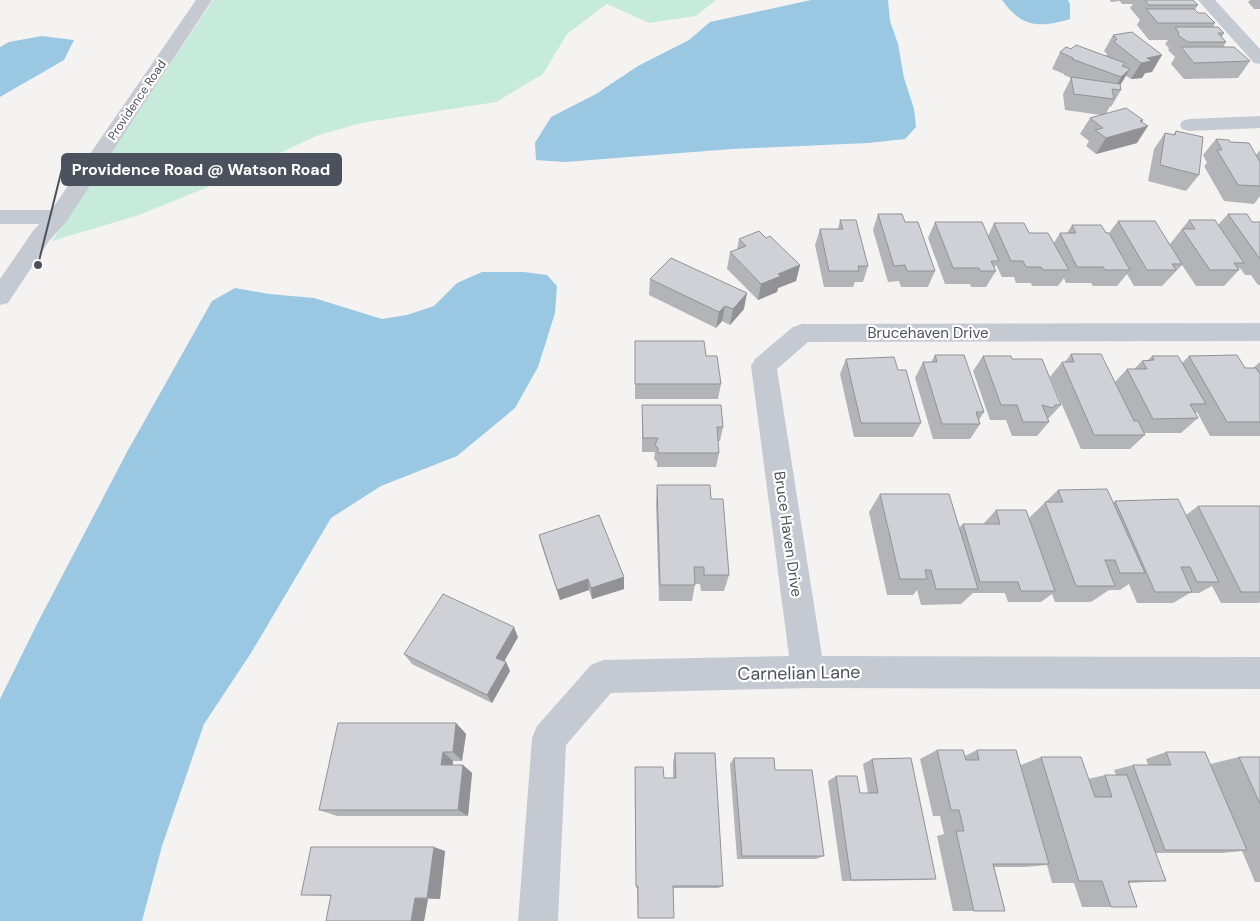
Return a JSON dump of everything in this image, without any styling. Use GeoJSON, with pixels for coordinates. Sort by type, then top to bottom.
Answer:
{"type":"FeatureCollection","features":[{"type":"Feature","properties":{"kind":"street","name":"Providence Road"},"geometry":{"type":"LineString","coordinates":[[0,297],[42,236],[58,217],[204,0]]}},
{"type":"Feature","properties":{"kind":"street"},"geometry":{"type":"LineString","coordinates":[[1206,0],[1260,59]]}},
{"type":"Feature","properties":{"kind":"street"},"geometry":{"type":"LineString","coordinates":[[1189,125],[1260,122]]}},
{"type":"Feature","properties":{"kind":"street"},"geometry":{"type":"LineString","coordinates":[[0,218],[58,217]]}},
{"type":"Feature","properties":{"kind":"street","name":"Brucehaven Drive"},"geometry":{"type":"LineString","coordinates":[[768,395],[764,366],[802,333],[1260,332]]}},
{"type":"Feature","properties":{"kind":"street","name":"Bruce Haven Drive"},"geometry":{"type":"LineString","coordinates":[[768,395],[808,672]]}},
{"type":"Feature","properties":{"kind":"street","name":"Carnelian Lane"},"geometry":{"type":"LineString","coordinates":[[538,921],[548,738],[603,677],[808,672],[1260,673]]}},
{"type":"Feature","properties":{"kind":"green space"},"geometry":{"type":"Polygon","coordinates":[[[213,0],[716,0],[696,16],[649,23],[607,4],[567,34],[543,74],[496,102],[361,123],[316,136],[213,185],[139,215],[52,241],[213,0]]]}},
{"type":"Feature","properties":{"kind":"water"},"geometry":{"type":"Polygon","coordinates":[[[811,0],[888,0],[890,21],[898,44],[904,78],[914,109],[916,127],[905,139],[868,143],[732,149],[565,162],[536,160],[535,143],[551,117],[596,94],[638,66],[689,40],[710,22],[811,0]]]}},
{"type":"Feature","properties":{"kind":"water"},"geometry":{"type":"Polygon","coordinates":[[[1002,0],[1068,0],[1070,4],[1070,19],[1049,24],[1024,21],[1009,9],[1002,0]]]}},
{"type":"Feature","properties":{"kind":"water"},"geometry":{"type":"Polygon","coordinates":[[[42,36],[74,40],[64,60],[0,97],[0,47],[9,42],[42,36]]]}},
{"type":"Feature","properties":{"kind":"water"},"geometry":{"type":"Polygon","coordinates":[[[482,272],[524,272],[547,275],[557,286],[555,313],[538,367],[515,408],[457,456],[381,486],[331,518],[251,653],[204,724],[162,846],[142,921],[0,921],[0,699],[127,452],[212,301],[235,288],[269,294],[314,298],[382,319],[407,315],[434,306],[457,283],[482,272]]]}},
{"type":"Feature","properties":{"kind":"building"},"geometry":{"type":"Polygon","coordinates":[[[1145,0],[1193,0],[1198,5],[1149,5],[1145,0]]]}},
{"type":"Feature","properties":{"kind":"building"},"geometry":{"type":"Polygon","coordinates":[[[1146,9],[1194,9],[1198,13],[1205,13],[1215,23],[1158,23],[1146,9]]]}},
{"type":"Feature","properties":{"kind":"building"},"geometry":{"type":"Polygon","coordinates":[[[1175,27],[1218,27],[1224,33],[1218,33],[1226,42],[1188,42],[1179,36],[1175,27]]]}},
{"type":"Feature","properties":{"kind":"building"},"geometry":{"type":"Polygon","coordinates":[[[1132,32],[1162,55],[1147,58],[1152,61],[1141,63],[1114,42],[1117,39],[1113,35],[1132,32]]]}},
{"type":"Feature","properties":{"kind":"building"},"geometry":{"type":"Polygon","coordinates":[[[1076,45],[1125,63],[1122,66],[1130,69],[1121,77],[1072,59],[1060,52],[1066,47],[1071,49],[1076,45]]]}},
{"type":"Feature","properties":{"kind":"building"},"geometry":{"type":"Polygon","coordinates":[[[1181,47],[1234,47],[1250,61],[1194,63],[1181,47]]]}},
{"type":"Feature","properties":{"kind":"building"},"geometry":{"type":"Polygon","coordinates":[[[1071,77],[1120,84],[1121,90],[1112,89],[1114,99],[1074,94],[1071,77]]]}},
{"type":"Feature","properties":{"kind":"building"},"geometry":{"type":"Polygon","coordinates":[[[1126,108],[1148,126],[1106,138],[1095,130],[1103,128],[1090,118],[1126,108]]]}},
{"type":"Feature","properties":{"kind":"building"},"geometry":{"type":"Polygon","coordinates":[[[1176,131],[1203,137],[1199,175],[1160,165],[1165,133],[1175,135],[1176,131]]]}},
{"type":"Feature","properties":{"kind":"building"},"geometry":{"type":"Polygon","coordinates":[[[1216,139],[1249,143],[1260,162],[1260,186],[1238,185],[1217,150],[1222,150],[1216,139]]]}},
{"type":"Feature","properties":{"kind":"building"},"geometry":{"type":"Polygon","coordinates":[[[878,214],[902,214],[905,222],[918,222],[935,271],[907,271],[905,265],[894,266],[878,214]]]}},
{"type":"Feature","properties":{"kind":"building"},"geometry":{"type":"Polygon","coordinates":[[[1228,214],[1247,214],[1252,222],[1260,222],[1260,259],[1228,214]]]}},
{"type":"Feature","properties":{"kind":"building"},"geometry":{"type":"Polygon","coordinates":[[[840,220],[856,220],[868,266],[858,266],[859,271],[829,271],[820,229],[843,229],[840,220]]]}},
{"type":"Feature","properties":{"kind":"building"},"geometry":{"type":"Polygon","coordinates":[[[1189,220],[1215,220],[1244,263],[1234,263],[1239,270],[1210,270],[1182,229],[1195,229],[1189,220]]]}},
{"type":"Feature","properties":{"kind":"building"},"geometry":{"type":"Polygon","coordinates":[[[1118,221],[1155,221],[1182,264],[1172,264],[1176,270],[1147,270],[1118,221]]]}},
{"type":"Feature","properties":{"kind":"building"},"geometry":{"type":"Polygon","coordinates":[[[935,222],[982,222],[999,261],[991,261],[996,271],[980,271],[979,268],[953,268],[935,222]]]}},
{"type":"Feature","properties":{"kind":"building"},"geometry":{"type":"Polygon","coordinates":[[[994,223],[1024,223],[1029,233],[1048,233],[1069,270],[1043,270],[1041,267],[1026,267],[1023,261],[1011,261],[994,223]]]}},
{"type":"Feature","properties":{"kind":"building"},"geometry":{"type":"Polygon","coordinates":[[[1072,225],[1101,225],[1106,233],[1109,233],[1130,270],[1077,267],[1060,233],[1076,233],[1072,225]]]}},
{"type":"Feature","properties":{"kind":"building"},"geometry":{"type":"Polygon","coordinates":[[[759,231],[766,238],[770,236],[800,265],[778,274],[781,276],[761,284],[730,252],[746,246],[739,239],[759,231]]]}},
{"type":"Feature","properties":{"kind":"building"},"geometry":{"type":"Polygon","coordinates":[[[671,258],[747,293],[733,309],[725,306],[719,312],[650,279],[671,258]]]}},
{"type":"Feature","properties":{"kind":"building"},"geometry":{"type":"Polygon","coordinates":[[[635,341],[704,341],[706,356],[717,356],[721,384],[635,384],[635,341]]]}},
{"type":"Feature","properties":{"kind":"building"},"geometry":{"type":"Polygon","coordinates":[[[1071,354],[1101,354],[1134,421],[1138,421],[1145,435],[1094,435],[1062,362],[1074,362],[1071,354]]]}},
{"type":"Feature","properties":{"kind":"building"},"geometry":{"type":"Polygon","coordinates":[[[935,355],[964,355],[984,412],[976,412],[980,424],[942,424],[923,362],[937,362],[935,355]]]}},
{"type":"Feature","properties":{"kind":"building"},"geometry":{"type":"Polygon","coordinates":[[[1237,355],[1245,368],[1256,368],[1260,374],[1260,422],[1227,422],[1189,356],[1237,355]]]}},
{"type":"Feature","properties":{"kind":"building"},"geometry":{"type":"Polygon","coordinates":[[[983,356],[1011,356],[1012,359],[1042,359],[1061,405],[1055,405],[1053,408],[1042,405],[1049,422],[1023,422],[1017,405],[1001,405],[983,356]]]}},
{"type":"Feature","properties":{"kind":"building"},"geometry":{"type":"Polygon","coordinates":[[[1152,356],[1178,356],[1206,404],[1190,404],[1198,418],[1153,419],[1127,369],[1147,369],[1142,361],[1154,360],[1152,356]]]}},
{"type":"Feature","properties":{"kind":"building"},"geometry":{"type":"Polygon","coordinates":[[[894,357],[898,370],[906,370],[921,423],[861,423],[846,359],[894,357]]]}},
{"type":"Feature","properties":{"kind":"building"},"geometry":{"type":"Polygon","coordinates":[[[642,405],[721,405],[723,427],[717,427],[719,453],[658,453],[658,448],[655,445],[658,438],[643,438],[642,405]]]}},
{"type":"Feature","properties":{"kind":"building"},"geometry":{"type":"Polygon","coordinates":[[[657,485],[710,485],[711,499],[723,499],[729,575],[704,575],[704,567],[694,567],[695,585],[660,585],[657,485]]]}},
{"type":"Feature","properties":{"kind":"building"},"geometry":{"type":"Polygon","coordinates":[[[1107,489],[1145,573],[1120,573],[1115,560],[1105,560],[1115,586],[1076,586],[1045,502],[1063,502],[1058,490],[1107,489]]]}},
{"type":"Feature","properties":{"kind":"building"},"geometry":{"type":"Polygon","coordinates":[[[880,494],[949,494],[978,589],[936,589],[931,570],[925,570],[927,579],[900,579],[880,494]]]}},
{"type":"Feature","properties":{"kind":"building"},"geometry":{"type":"Polygon","coordinates":[[[1178,499],[1219,582],[1197,582],[1190,567],[1181,567],[1192,592],[1155,592],[1115,501],[1178,499]]]}},
{"type":"Feature","properties":{"kind":"building"},"geometry":{"type":"Polygon","coordinates":[[[1198,506],[1260,506],[1260,592],[1241,592],[1198,506]]]}},
{"type":"Feature","properties":{"kind":"building"},"geometry":{"type":"Polygon","coordinates":[[[996,510],[1026,510],[1055,591],[1021,591],[1018,582],[980,582],[963,524],[1000,524],[996,510]]]}},
{"type":"Feature","properties":{"kind":"building"},"geometry":{"type":"Polygon","coordinates":[[[599,515],[624,577],[591,588],[588,579],[557,590],[539,535],[599,515]]]}},
{"type":"Feature","properties":{"kind":"building"},"geometry":{"type":"Polygon","coordinates":[[[443,594],[514,627],[496,658],[506,662],[487,695],[404,654],[443,594]]]}},
{"type":"Feature","properties":{"kind":"building"},"geometry":{"type":"Polygon","coordinates":[[[338,723],[456,723],[453,752],[443,752],[441,765],[463,765],[458,810],[319,810],[338,723]]]}},
{"type":"Feature","properties":{"kind":"building"},"geometry":{"type":"Polygon","coordinates":[[[937,750],[963,750],[966,760],[979,760],[977,750],[1016,750],[1049,864],[993,864],[1005,911],[974,911],[956,831],[964,831],[959,810],[951,810],[937,750]]]}},
{"type":"Feature","properties":{"kind":"building"},"geometry":{"type":"Polygon","coordinates":[[[1166,752],[1205,752],[1247,850],[1165,850],[1133,765],[1171,765],[1166,752]]]}},
{"type":"Feature","properties":{"kind":"building"},"geometry":{"type":"Polygon","coordinates":[[[675,753],[715,753],[723,886],[673,886],[674,918],[638,918],[635,767],[663,767],[664,778],[676,778],[675,753]]]}},
{"type":"Feature","properties":{"kind":"building"},"geometry":{"type":"Polygon","coordinates":[[[1041,757],[1081,757],[1095,797],[1112,797],[1105,775],[1127,775],[1166,881],[1128,881],[1137,907],[1111,907],[1102,881],[1079,881],[1041,757]]]}},
{"type":"Feature","properties":{"kind":"building"},"geometry":{"type":"Polygon","coordinates":[[[1239,757],[1260,757],[1260,804],[1239,757]]]}},
{"type":"Feature","properties":{"kind":"building"},"geometry":{"type":"Polygon","coordinates":[[[734,758],[774,758],[775,770],[812,770],[824,856],[742,856],[734,758]]]}},
{"type":"Feature","properties":{"kind":"building"},"geometry":{"type":"Polygon","coordinates":[[[911,758],[936,879],[851,880],[836,776],[857,776],[860,793],[878,793],[872,759],[911,758]]]}},
{"type":"Feature","properties":{"kind":"building"},"geometry":{"type":"Polygon","coordinates":[[[311,847],[434,847],[427,898],[415,898],[411,921],[326,921],[331,895],[301,895],[311,847]]]}},
{"type":"Feature","properties":{"kind":"place","name":"Providence Road @ Watson Road"},"geometry":{"type":"Point","coordinates":[38,265]}}]}
